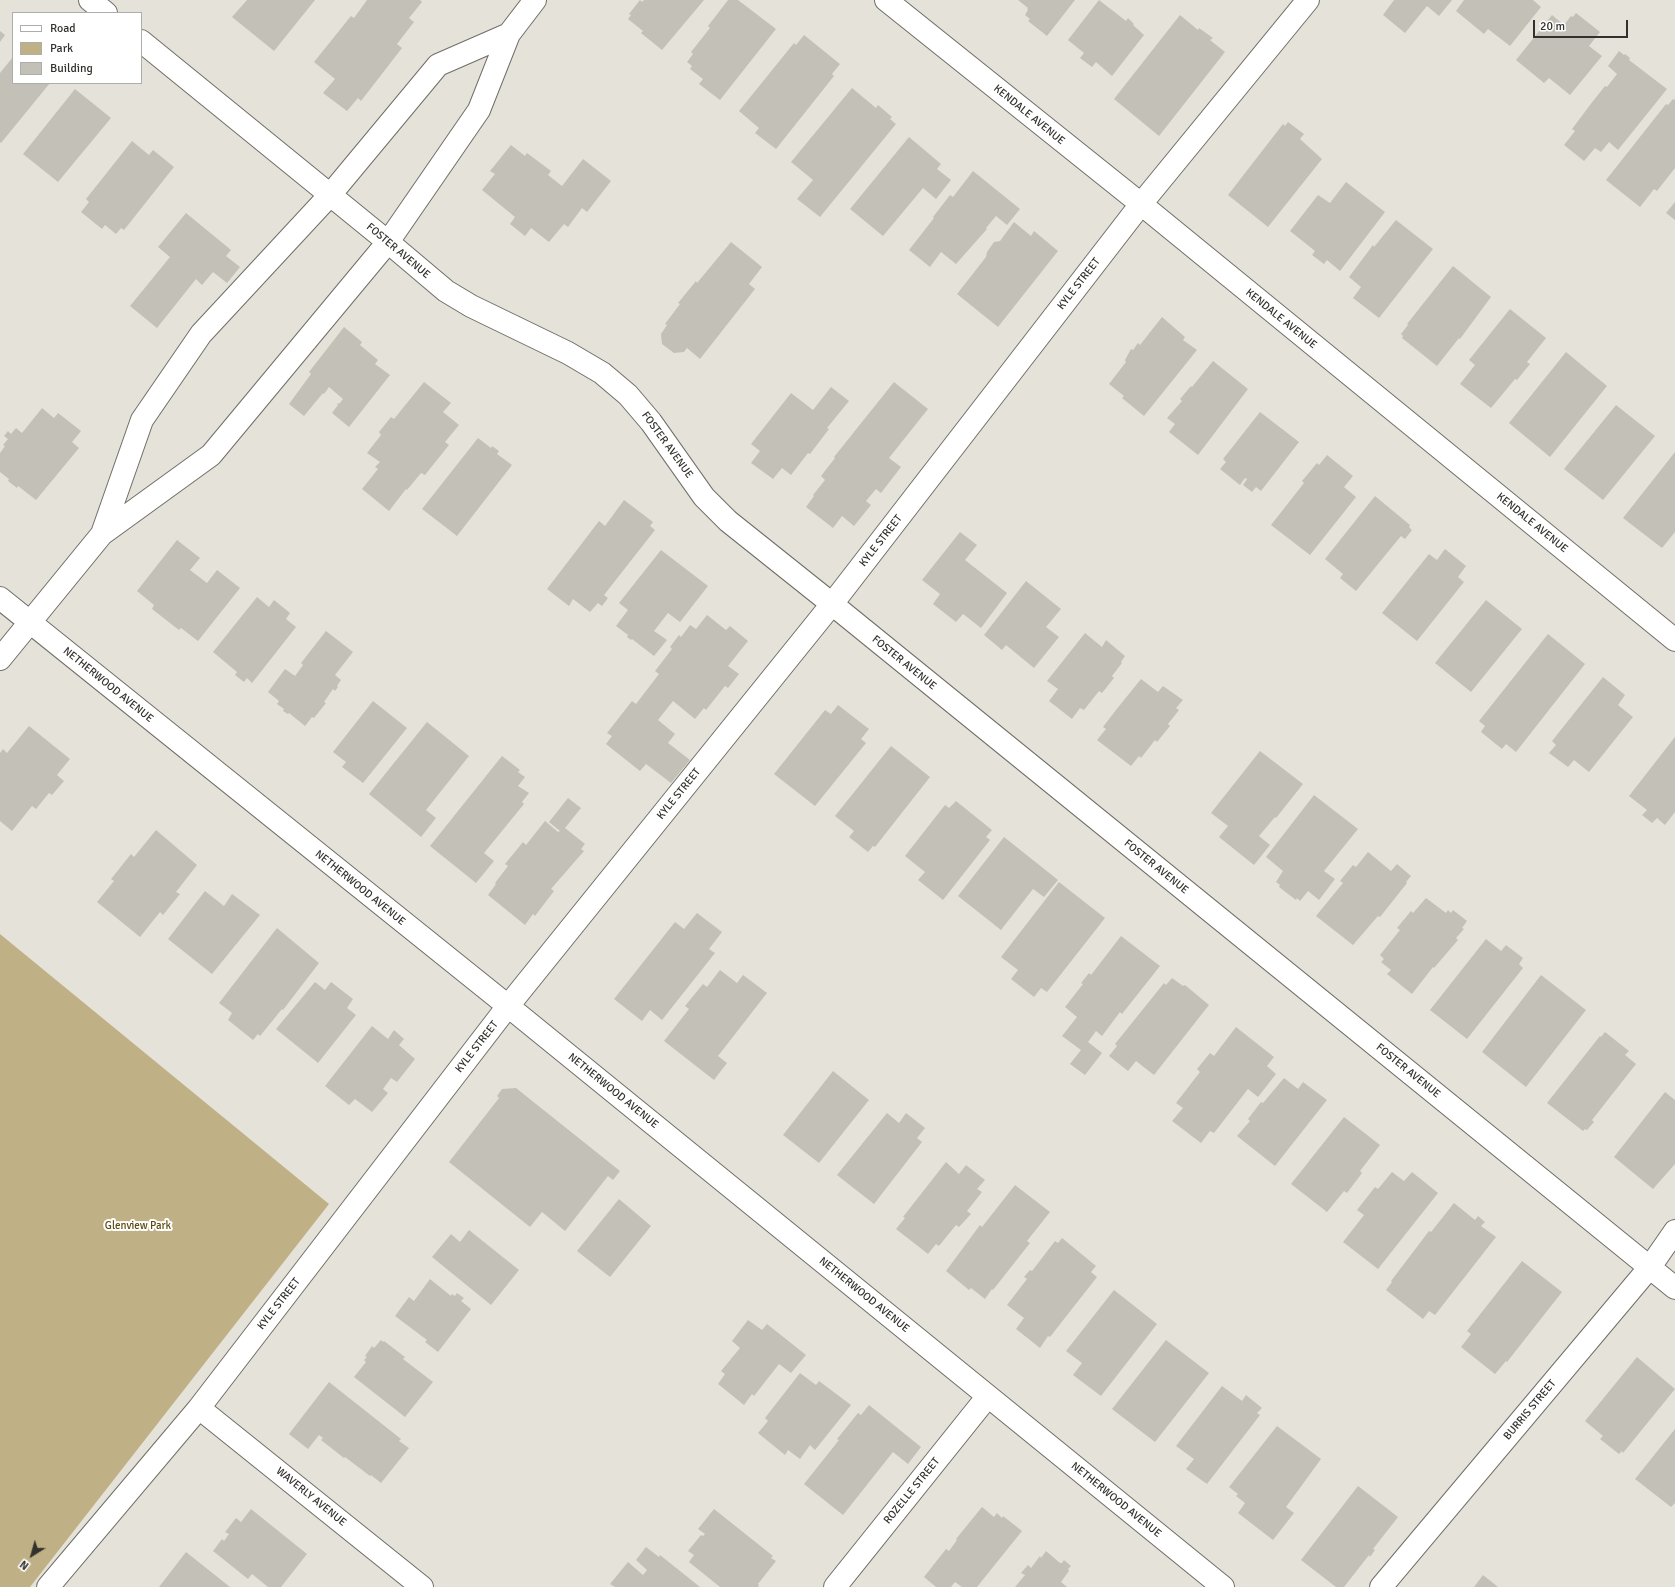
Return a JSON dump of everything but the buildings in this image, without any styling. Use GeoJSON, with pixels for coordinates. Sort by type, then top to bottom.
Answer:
{"type":"FeatureCollection","features":[{"type":"Feature","properties":{"kind":"street"},"geometry":{"type":"LineString","coordinates":[[90,0],[105,12]]}},
{"type":"Feature","properties":{"kind":"street"},"geometry":{"type":"LineString","coordinates":[[0,659],[102,534],[211,455],[388,242],[479,110],[509,34],[535,0]]}},
{"type":"Feature","properties":{"kind":"street","name":"KENDALE AVENUE"},"geometry":{"type":"LineString","coordinates":[[886,0],[1141,204],[1675,640]]}},
{"type":"Feature","properties":{"kind":"street","name":"KYLE STREET"},"geometry":{"type":"LineString","coordinates":[[48,1587],[199,1408],[508,1006],[832,604],[1141,204],[1308,0]]}},
{"type":"Feature","properties":{"kind":"street"},"geometry":{"type":"LineString","coordinates":[[102,534],[142,420],[200,334],[330,195],[438,65],[509,34]]}},
{"type":"Feature","properties":{"kind":"street","name":"FOSTER AVENUE"},"geometry":{"type":"LineString","coordinates":[[142,43],[388,242],[446,291],[471,306],[568,353],[602,373],[628,395],[651,422],[704,497],[728,521],[1675,1288]]}},
{"type":"Feature","properties":{"kind":"street","name":"NETHERWOOD AVENUE"},"geometry":{"type":"LineString","coordinates":[[0,598],[508,1006],[1224,1587]]}},
{"type":"Feature","properties":{"kind":"street","name":"BURRIS STREET"},"geometry":{"type":"LineString","coordinates":[[1381,1587],[1650,1267],[1675,1231]]}},
{"type":"Feature","properties":{"kind":"street","name":"ROZELLE STREET"},"geometry":{"type":"LineString","coordinates":[[835,1587],[988,1396]]}},
{"type":"Feature","properties":{"kind":"street","name":"WAVERLY AVENUE"},"geometry":{"type":"LineString","coordinates":[[199,1408],[422,1587]]}},
{"type":"Feature","properties":{"kind":"green space","name":"Glenview Park"},"geometry":{"type":"Polygon","coordinates":[[[0,934],[329,1204],[30,1587],[0,1587],[0,934]]]}}]}
